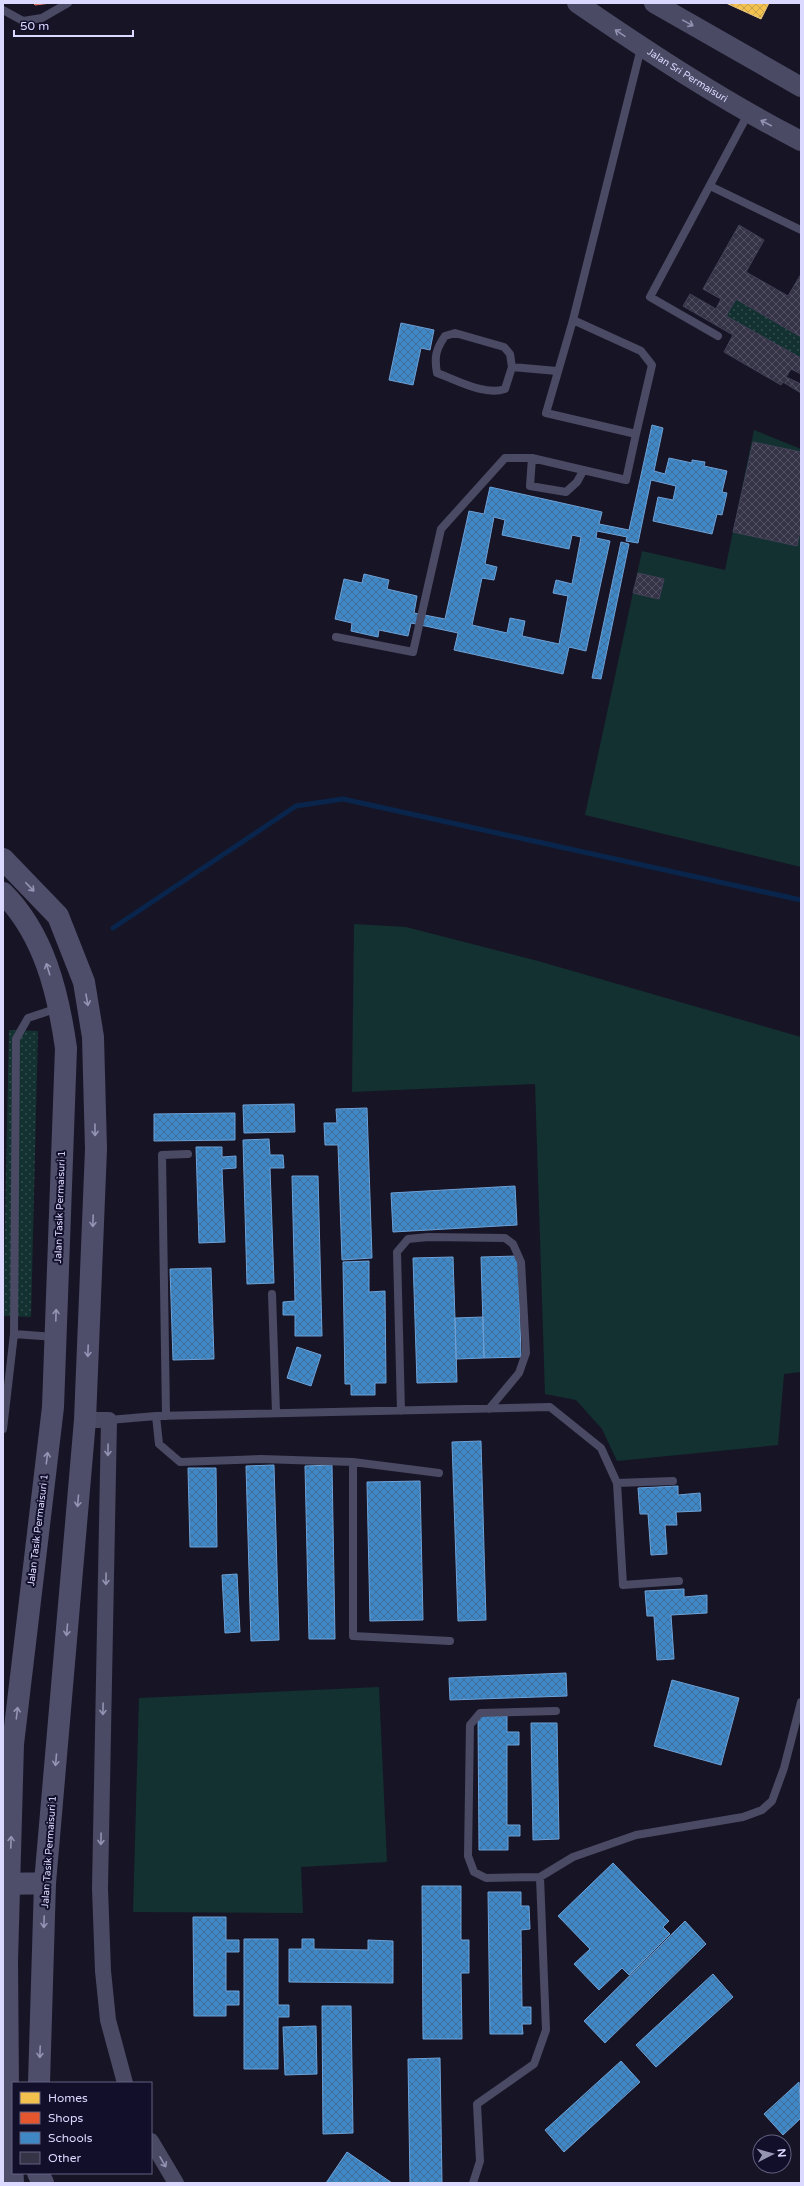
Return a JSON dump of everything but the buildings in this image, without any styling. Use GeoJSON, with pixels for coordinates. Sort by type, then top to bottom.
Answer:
{"type":"FeatureCollection","features":[{"type":"Feature","properties":{"kind":"main road","name":"Jalan Tasik Permaisuri 1"},"geometry":{"type":"LineString","coordinates":[[3,859],[58,916],[84,982],[94,1037],[94,1182],[85,1420],[45,1883],[39,2082]]}},
{"type":"Feature","properties":{"kind":"main road","name":"Jalan Tasik Permaisuri 1"},"geometry":{"type":"LineString","coordinates":[[6,897],[43,951],[60,1008],[66,1048],[52,1407],[8,1743],[9,1884],[6,2060],[12,2165]]}},
{"type":"Feature","properties":{"kind":"main road"},"geometry":{"type":"LineString","coordinates":[[61,1180],[94,1182]]}},
{"type":"Feature","properties":{"kind":"main road"},"geometry":{"type":"LineString","coordinates":[[9,1884],[45,1883]]}},
{"type":"Feature","properties":{"kind":"main road"},"geometry":{"type":"LineString","coordinates":[[3,2159],[8,2091]]}},
{"type":"Feature","properties":{"kind":"main road"},"geometry":{"type":"LineString","coordinates":[[38,2174],[43,2183]]}},
{"type":"Feature","properties":{"kind":"street","name":"Jalan Sri Permaisuri"},"geometry":{"type":"LineString","coordinates":[[577,3],[641,47],[748,114],[801,142]]}},
{"type":"Feature","properties":{"kind":"street"},"geometry":{"type":"LineString","coordinates":[[664,6],[797,82]]}},
{"type":"Feature","properties":{"kind":"street"},"geometry":{"type":"LineString","coordinates":[[85,1420],[109,1420],[100,1888],[103,1971],[108,2020],[125,2082]]}},
{"type":"Feature","properties":{"kind":"street"},"geometry":{"type":"LineString","coordinates":[[152,2143],[176,2183]]}},
{"type":"Feature","properties":{"kind":"lane"},"geometry":{"type":"LineString","coordinates":[[3,10],[23,21],[42,18],[68,3]]}},
{"type":"Feature","properties":{"kind":"lane"},"geometry":{"type":"LineString","coordinates":[[636,434],[546,413],[573,320],[641,47]]}},
{"type":"Feature","properties":{"kind":"lane"},"geometry":{"type":"LineString","coordinates":[[718,336],[650,297],[748,114]]}},
{"type":"Feature","properties":{"kind":"lane"},"geometry":{"type":"LineString","coordinates":[[710,186],[801,230]]}},
{"type":"Feature","properties":{"kind":"lane"},"geometry":{"type":"LineString","coordinates":[[336,637],[413,652],[442,529],[505,458],[532,458],[626,480],[652,365],[641,351],[573,320]]}},
{"type":"Feature","properties":{"kind":"lane"},"geometry":{"type":"LineString","coordinates":[[455,333],[504,347],[510,354],[512,367],[505,389],[497,391],[486,390],[437,373],[434,360],[437,348],[445,336],[455,333]]}},
{"type":"Feature","properties":{"kind":"lane"},"geometry":{"type":"LineString","coordinates":[[512,367],[557,371]]}},
{"type":"Feature","properties":{"kind":"lane"},"geometry":{"type":"LineString","coordinates":[[532,458],[530,486],[566,492],[578,482],[583,471]]}},
{"type":"Feature","properties":{"kind":"lane"},"geometry":{"type":"LineString","coordinates":[[3,1429],[14,1334],[16,1039],[28,1018],[60,1008]]}},
{"type":"Feature","properties":{"kind":"lane"},"geometry":{"type":"LineString","coordinates":[[166,1416],[162,1155],[188,1154]]}},
{"type":"Feature","properties":{"kind":"lane"},"geometry":{"type":"LineString","coordinates":[[401,1411],[397,1252],[408,1239],[428,1237],[505,1238],[513,1244],[521,1262],[526,1353],[519,1373],[489,1409]]}},
{"type":"Feature","properties":{"kind":"lane"},"geometry":{"type":"LineString","coordinates":[[272,1294],[276,1413]]}},
{"type":"Feature","properties":{"kind":"lane"},"geometry":{"type":"LineString","coordinates":[[14,1334],[55,1338]]}},
{"type":"Feature","properties":{"kind":"lane"},"geometry":{"type":"LineString","coordinates":[[109,1420],[156,1416],[550,1407],[601,1448],[617,1484],[623,1585],[679,1581]]}},
{"type":"Feature","properties":{"kind":"lane"},"geometry":{"type":"LineString","coordinates":[[156,1416],[159,1444],[180,1462],[261,1459],[353,1462],[439,1473]]}},
{"type":"Feature","properties":{"kind":"lane"},"geometry":{"type":"LineString","coordinates":[[353,1462],[353,1636],[450,1641]]}},
{"type":"Feature","properties":{"kind":"lane"},"geometry":{"type":"LineString","coordinates":[[617,1484],[673,1481]]}},
{"type":"Feature","properties":{"kind":"lane"},"geometry":{"type":"LineString","coordinates":[[556,1711],[480,1713],[470,1724],[468,1856],[474,1872],[486,1878],[540,1876],[573,1857],[636,1835],[743,1817],[762,1810],[772,1801],[801,1702]]}},
{"type":"Feature","properties":{"kind":"lane"},"geometry":{"type":"LineString","coordinates":[[473,2183],[480,2161],[477,2104],[534,2064],[546,2030],[540,1876]]}},
{"type":"Feature","properties":{"kind":"green space"},"geometry":{"type":"Polygon","coordinates":[[[736,299],[801,337],[801,358],[726,316],[736,299]]]}},
{"type":"Feature","properties":{"kind":"green space"},"geometry":{"type":"Polygon","coordinates":[[[754,430],[801,449],[801,867],[585,815],[642,551],[725,570],[754,430]]]}},
{"type":"Feature","properties":{"kind":"green space"},"geometry":{"type":"Polygon","coordinates":[[[354,924],[406,927],[538,961],[801,1037],[801,1372],[784,1374],[778,1445],[617,1461],[602,1429],[576,1400],[545,1394],[535,1084],[352,1092],[354,924]]]}},
{"type":"Feature","properties":{"kind":"green space"},"geometry":{"type":"Polygon","coordinates":[[[9,1030],[38,1031],[31,1317],[3,1316],[9,1030]]]}},
{"type":"Feature","properties":{"kind":"green space"},"geometry":{"type":"Polygon","coordinates":[[[379,1687],[387,1862],[301,1867],[303,1913],[133,1912],[139,1698],[379,1687]]]}},
{"type":"Feature","properties":{"kind":"waterway"},"geometry":{"type":"LineString","coordinates":[[113,928],[296,806],[343,799],[801,900]]}}]}
